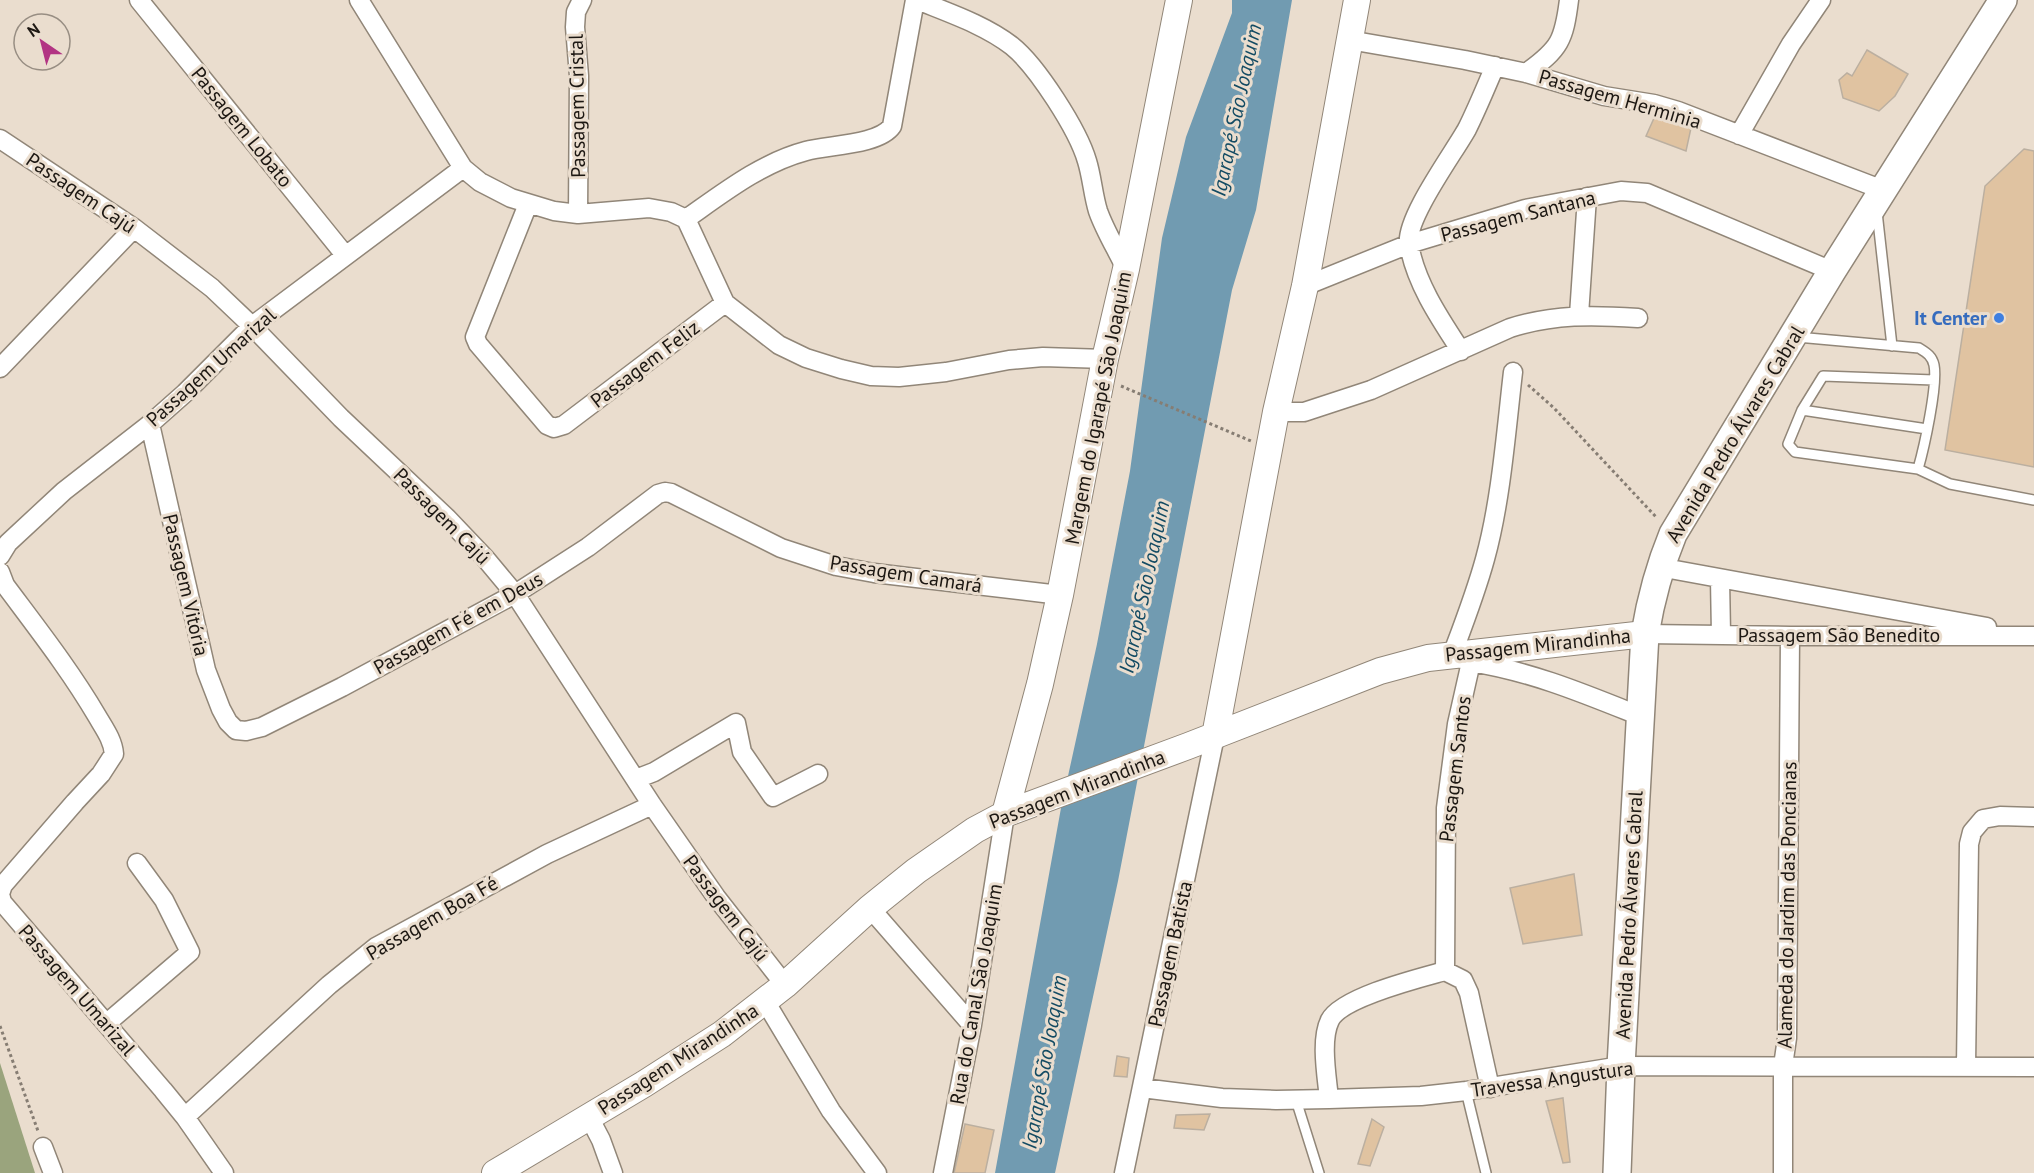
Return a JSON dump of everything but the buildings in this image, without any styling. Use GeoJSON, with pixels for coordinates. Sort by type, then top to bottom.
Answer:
{"type":"FeatureCollection","features":[{"type":"Feature","properties":{"kind":"main road","name":"Avenida Pedro Álvares Cabral"},"geometry":{"type":"LineString","coordinates":[[1617,1173],[1645,634],[1659,567],[1672,534],[1879,195],[2003,0]]}},
{"type":"Feature","properties":{"kind":"street","name":"Passagem Lobato"},"geometry":{"type":"LineString","coordinates":[[139,0],[345,255]]}},
{"type":"Feature","properties":{"kind":"street"},"geometry":{"type":"LineString","coordinates":[[359,0],[463,168],[480,182],[511,198],[554,211],[578,214],[649,208],[671,212],[686,219],[725,303],[779,345],[807,358],[872,376],[899,377],[946,372],[1009,360],[1043,357],[1105,359]]}},
{"type":"Feature","properties":{"kind":"street","name":"Passagem Cristal"},"geometry":{"type":"LineString","coordinates":[[578,214],[579,76],[575,27],[576,12],[582,0]]}},
{"type":"Feature","properties":{"kind":"street"},"geometry":{"type":"LineString","coordinates":[[686,219],[729,188],[779,160],[805,151],[876,138],[889,131],[892,126],[916,0],[964,19],[992,34],[1012,47],[1029,64],[1068,120],[1077,138],[1087,160],[1098,212],[1126,269]]}},
{"type":"Feature","properties":{"kind":"street","name":"Margem do Igarapé São Joaquim"},"geometry":{"type":"LineString","coordinates":[[1012,811],[1060,595],[1105,359],[1126,269],[1179,0]]}},
{"type":"Feature","properties":{"kind":"street"},"geometry":{"type":"LineString","coordinates":[[1215,736],[1276,412],[1305,286],[1358,0]]}},
{"type":"Feature","properties":{"kind":"street"},"geometry":{"type":"LineString","coordinates":[[1526,73],[1542,62],[1561,40],[1566,25],[1569,0]]}},
{"type":"Feature","properties":{"kind":"street"},"geometry":{"type":"LineString","coordinates":[[1739,135],[1791,44],[1821,0]]}},
{"type":"Feature","properties":{"kind":"street","name":"Passagem Herminia"},"geometry":{"type":"LineString","coordinates":[[1349,40],[1495,66],[1604,96],[1654,104],[1678,111],[1879,195]]}},
{"type":"Feature","properties":{"kind":"street"},"geometry":{"type":"LineString","coordinates":[[1461,351],[1421,282],[1409,244],[1409,233],[1414,220],[1467,129],[1495,66]]}},
{"type":"Feature","properties":{"kind":"street","name":"Passagem Cajú"},"geometry":{"type":"LineString","coordinates":[[0,139],[134,228],[212,288],[485,558],[515,594],[652,805],[717,897],[785,985]]}},
{"type":"Feature","properties":{"kind":"street","name":"Passagem Umarizal"},"geometry":{"type":"LineString","coordinates":[[0,556],[8,543],[64,491],[150,424],[185,393],[252,326],[463,168]]}},
{"type":"Feature","properties":{"kind":"street","name":"Passagem Santana"},"geometry":{"type":"LineString","coordinates":[[1305,286],[1409,244],[1525,209],[1621,191],[1647,193],[1832,271]]}},
{"type":"Feature","properties":{"kind":"street"},"geometry":{"type":"LineString","coordinates":[[1579,315],[1587,197]]}},
{"type":"Feature","properties":{"kind":"street","name":"Passagem Feliz"},"geometry":{"type":"LineString","coordinates":[[528,204],[475,337],[478,344],[554,428],[564,425],[725,303]]}},
{"type":"Feature","properties":{"kind":"street"},"geometry":{"type":"LineString","coordinates":[[0,368],[134,228]]}},
{"type":"Feature","properties":{"kind":"street"},"geometry":{"type":"LineString","coordinates":[[1276,412],[1304,412],[1328,406],[1526,323],[1579,315],[1638,318]]}},
{"type":"Feature","properties":{"kind":"street","name":"Passagem Santos"},"geometry":{"type":"LineString","coordinates":[[1445,971],[1446,808],[1457,724],[1461,658],[1468,611],[1485,557],[1500,476],[1513,372]]}},
{"type":"Feature","properties":{"kind":"street","name":"Passagem Vitória"},"geometry":{"type":"LineString","coordinates":[[150,424],[206,670],[220,709],[228,722],[236,730],[246,731]]}},
{"type":"Feature","properties":{"kind":"street","name":"Passagem Camará"},"geometry":{"type":"LineString","coordinates":[[658,494],[671,493],[781,548],[836,566],[874,573],[1060,595]]}},
{"type":"Feature","properties":{"kind":"street","name":"Passagem Fé em Deus"},"geometry":{"type":"LineString","coordinates":[[246,731],[262,727],[342,687],[515,594],[588,547],[658,494]]}},
{"type":"Feature","properties":{"kind":"street","name":"Passagem São Benedito"},"geometry":{"type":"LineString","coordinates":[[1659,567],[2033,636]]}},
{"type":"Feature","properties":{"kind":"street","name":"Passagem Umarizal"},"geometry":{"type":"LineString","coordinates":[[0,572],[5,585],[85,694],[111,739],[114,754],[101,774],[3,885],[0,894],[2,902],[185,1117],[224,1173]]}},
{"type":"Feature","properties":{"kind":"street"},"geometry":{"type":"LineString","coordinates":[[1720,579],[1721,634]]}},
{"type":"Feature","properties":{"kind":"street","name":"Passagem Mirandinha"},"geometry":{"type":"LineString","coordinates":[[495,1173],[722,1034],[785,985],[870,908],[938,855],[1012,811],[1215,736],[1380,671],[1428,658],[1461,658],[1645,634]]}},
{"type":"Feature","properties":{"kind":"street","name":"Passagem São Benedito"},"geometry":{"type":"LineString","coordinates":[[1645,634],[2033,636]]}},
{"type":"Feature","properties":{"kind":"street","name":"Alameda do Jardim das Poncianas"},"geometry":{"type":"LineString","coordinates":[[1783,1173],[1783,1066],[1787,1038],[1790,636]]}},
{"type":"Feature","properties":{"kind":"street"},"geometry":{"type":"LineString","coordinates":[[1461,658],[1510,669],[1555,683],[1640,716]]}},
{"type":"Feature","properties":{"kind":"street"},"geometry":{"type":"LineString","coordinates":[[636,779],[654,772],[736,723],[742,752],[773,797],[818,774]]}},
{"type":"Feature","properties":{"kind":"street","name":"Passagem Batista"},"geometry":{"type":"LineString","coordinates":[[1124,1173],[1215,736]]}},
{"type":"Feature","properties":{"kind":"street","name":"Passagem Boa Fé"},"geometry":{"type":"LineString","coordinates":[[185,1117],[329,986],[376,947],[548,854],[652,805]]}},
{"type":"Feature","properties":{"kind":"street","name":"Rua do Canal São Joaquim"},"geometry":{"type":"LineString","coordinates":[[942,1173],[1012,811]]}},
{"type":"Feature","properties":{"kind":"street"},"geometry":{"type":"LineString","coordinates":[[1966,1066],[1969,844],[1972,831],[1983,819],[2000,816],[2034,817]]}},
{"type":"Feature","properties":{"kind":"street"},"geometry":{"type":"LineString","coordinates":[[107,1023],[190,952],[164,900],[137,863]]}},
{"type":"Feature","properties":{"kind":"street"},"geometry":{"type":"LineString","coordinates":[[870,908],[972,1025]]}},
{"type":"Feature","properties":{"kind":"street"},"geometry":{"type":"LineString","coordinates":[[1329,1099],[1326,1034],[1331,1019],[1340,1009],[1350,1002],[1402,983],[1445,971],[1463,980],[1469,993],[1490,1088]]}},
{"type":"Feature","properties":{"kind":"street"},"geometry":{"type":"LineString","coordinates":[[765,1001],[831,1111],[877,1173]]}},
{"type":"Feature","properties":{"kind":"street","name":"Travessa Angustura"},"geometry":{"type":"LineString","coordinates":[[1142,1088],[1222,1098],[1296,1100],[1421,1096],[1490,1088],[1621,1066],[2034,1067]]}},
{"type":"Feature","properties":{"kind":"street"},"geometry":{"type":"LineString","coordinates":[[589,1117],[601,1140],[613,1173]]}},
{"type":"Feature","properties":{"kind":"street"},"geometry":{"type":"LineString","coordinates":[[43,1147],[53,1173]]}},
{"type":"Feature","properties":{"kind":"lane"},"geometry":{"type":"LineString","coordinates":[[1879,195],[1892,346]]}},
{"type":"Feature","properties":{"kind":"lane"},"geometry":{"type":"LineString","coordinates":[[1793,337],[1919,348],[1929,354],[1934,365],[1934,380],[1918,469]]}},
{"type":"Feature","properties":{"kind":"lane"},"geometry":{"type":"LineString","coordinates":[[1934,380],[1823,376],[1802,410],[1788,444],[1795,452],[1918,469],[1950,484],[2034,500]]}},
{"type":"Feature","properties":{"kind":"lane"},"geometry":{"type":"LineString","coordinates":[[1802,410],[1927,429]]}},
{"type":"Feature","properties":{"kind":"lane"},"geometry":{"type":"LineString","coordinates":[[1466,1091],[1486,1173]]}},
{"type":"Feature","properties":{"kind":"lane"},"geometry":{"type":"LineString","coordinates":[[1296,1100],[1319,1173]]}},
{"type":"Feature","properties":{"kind":"path"},"geometry":{"type":"LineString","coordinates":[[1513,372],[1554,408],[1672,534]]}},
{"type":"Feature","properties":{"kind":"path"},"geometry":{"type":"LineString","coordinates":[[1139,393],[1269,448]]}},
{"type":"Feature","properties":{"kind":"path"},"geometry":{"type":"LineString","coordinates":[[0,1026],[43,1147]]}},
{"type":"Feature","properties":{"kind":"green space"},"geometry":{"type":"Polygon","coordinates":[[[0,1063],[35,1173],[0,1173],[0,1063]]]}},
{"type":"Feature","properties":{"kind":"water","name":"Igarapé São Joaquim"},"geometry":{"type":"Polygon","coordinates":[[[1232,0],[1292,0],[1256,210],[1232,290],[1118,881],[1055,1173],[995,1173],[1061,808],[1097,644],[1130,471],[1162,238],[1186,137],[1232,13],[1232,0]]]}},
{"type":"Feature","properties":{"kind":"place","name":"It Center"},"geometry":{"type":"Point","coordinates":[1999,318]}}]}
